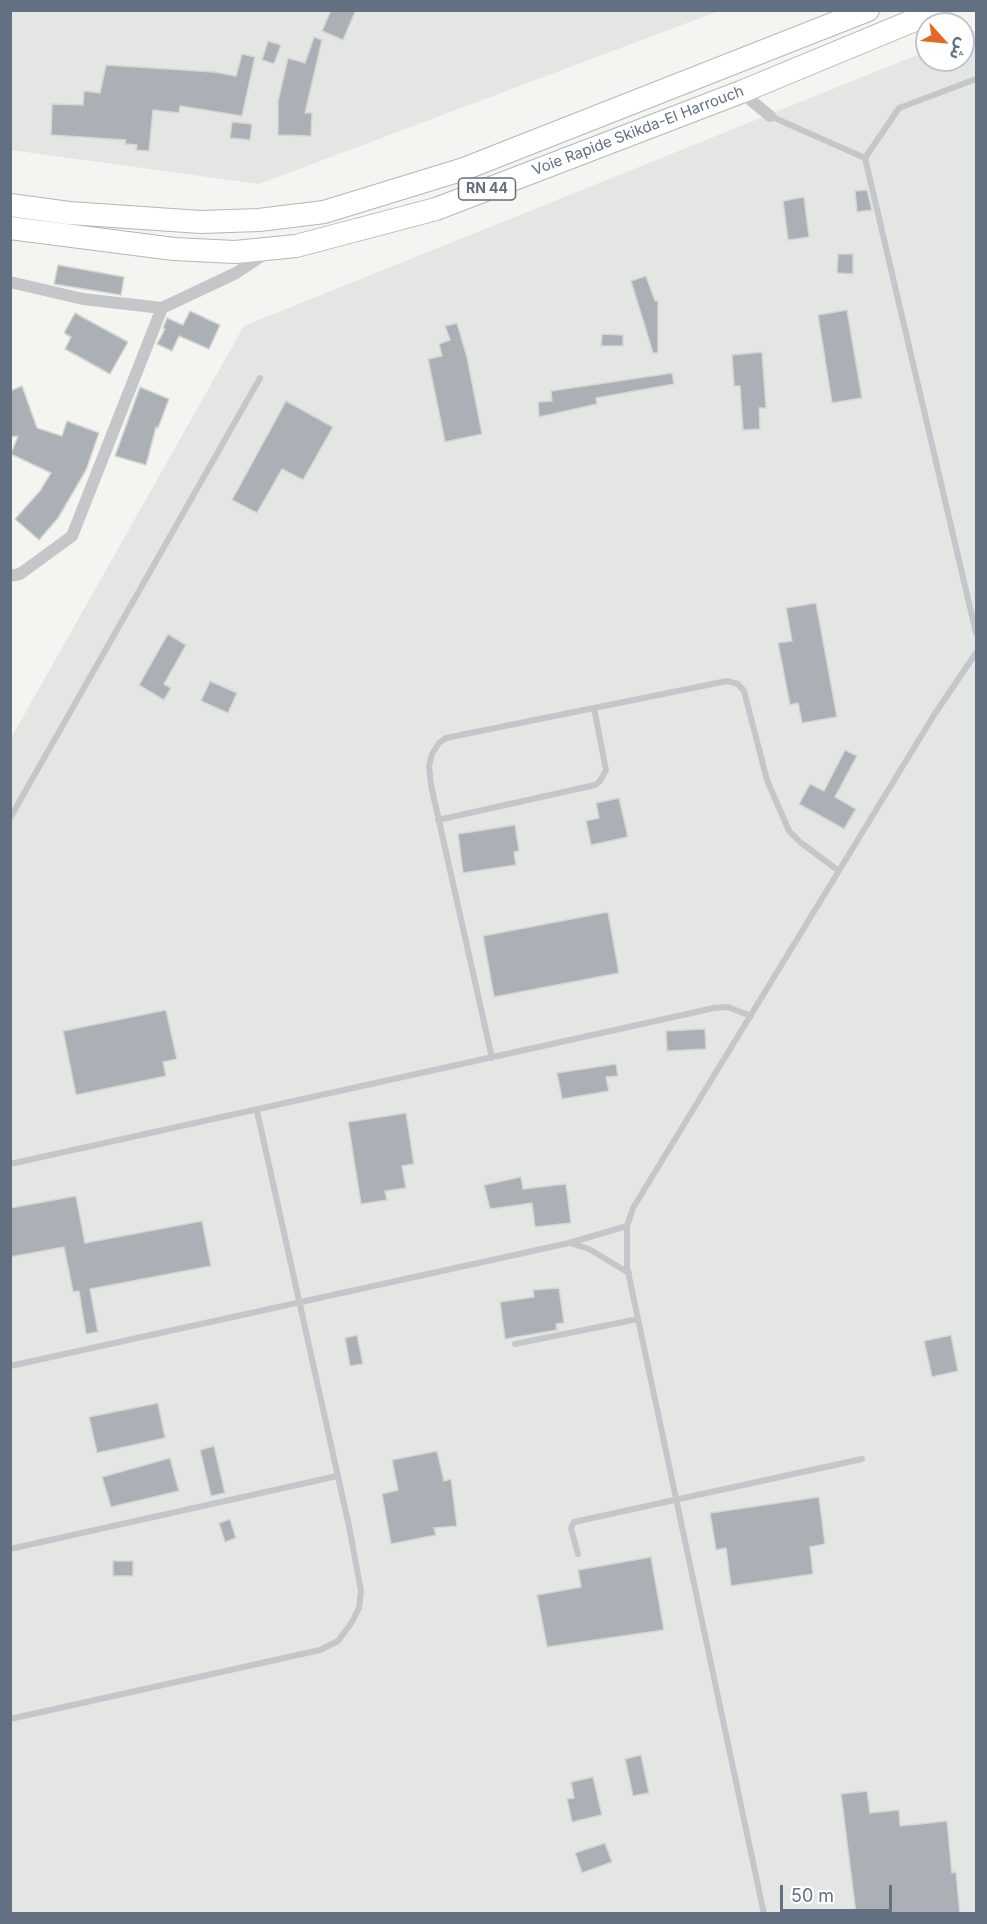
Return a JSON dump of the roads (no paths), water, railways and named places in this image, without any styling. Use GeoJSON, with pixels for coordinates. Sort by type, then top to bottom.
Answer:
{"type":"FeatureCollection","features":[{"type":"Feature","properties":{"kind":"highway","name":"Voie Rapide Skikda-El Harrouch"},"geometry":{"type":"LineString","coordinates":[[10,205],[69,213],[201,222],[260,220],[324,212],[464,169],[832,19],[868,10]]}},
{"type":"Feature","properties":{"kind":"highway","name":"Voie Rapide Skikda-El Harrouch"},"geometry":{"type":"LineString","coordinates":[[10,228],[174,249],[236,252],[275,248],[354,232],[436,209],[741,92],[939,10]]}},
{"type":"Feature","properties":{"kind":"street"},"geometry":{"type":"LineString","coordinates":[[741,92],[770,116]]}},
{"type":"Feature","properties":{"kind":"street"},"geometry":{"type":"LineString","coordinates":[[10,282],[84,300],[162,308],[236,273],[275,248]]}},
{"type":"Feature","properties":{"kind":"street"},"geometry":{"type":"LineString","coordinates":[[10,576],[20,574],[72,536],[162,308]]}},
{"type":"Feature","properties":{"kind":"lane"},"geometry":{"type":"LineString","coordinates":[[976,79],[899,108],[865,158],[976,633]]}},
{"type":"Feature","properties":{"kind":"lane"},"geometry":{"type":"LineString","coordinates":[[770,116],[865,158]]}},
{"type":"Feature","properties":{"kind":"lane"},"geometry":{"type":"LineString","coordinates":[[10,818],[260,378]]}},
{"type":"Feature","properties":{"kind":"lane"},"geometry":{"type":"LineString","coordinates":[[764,1914],[628,1274],[625,1246],[627,1226],[633,1208],[934,715],[976,653]]}},
{"type":"Feature","properties":{"kind":"lane"},"geometry":{"type":"LineString","coordinates":[[492,1058],[438,820],[429,766],[439,743],[446,738],[727,681],[738,684],[744,691],[768,780],[789,831],[839,871]]}},
{"type":"Feature","properties":{"kind":"lane"},"geometry":{"type":"LineString","coordinates":[[438,820],[594,785],[600,781],[606,770],[594,708]]}},
{"type":"Feature","properties":{"kind":"lane"},"geometry":{"type":"LineString","coordinates":[[10,1164],[714,1008],[728,1007],[751,1016]]}},
{"type":"Feature","properties":{"kind":"lane"},"geometry":{"type":"LineString","coordinates":[[10,1719],[301,1656],[338,1641],[352,1622],[361,1592],[257,1111]]}},
{"type":"Feature","properties":{"kind":"lane"},"geometry":{"type":"LineString","coordinates":[[10,1366],[569,1243],[627,1226]]}},
{"type":"Feature","properties":{"kind":"lane"},"geometry":{"type":"LineString","coordinates":[[569,1243],[589,1249],[628,1274]]}},
{"type":"Feature","properties":{"kind":"lane"},"geometry":{"type":"LineString","coordinates":[[515,1344],[638,1319]]}},
{"type":"Feature","properties":{"kind":"lane"},"geometry":{"type":"LineString","coordinates":[[578,1554],[571,1528],[574,1522],[862,1459]]}},
{"type":"Feature","properties":{"kind":"lane"},"geometry":{"type":"LineString","coordinates":[[10,1549],[337,1476]]}}]}
